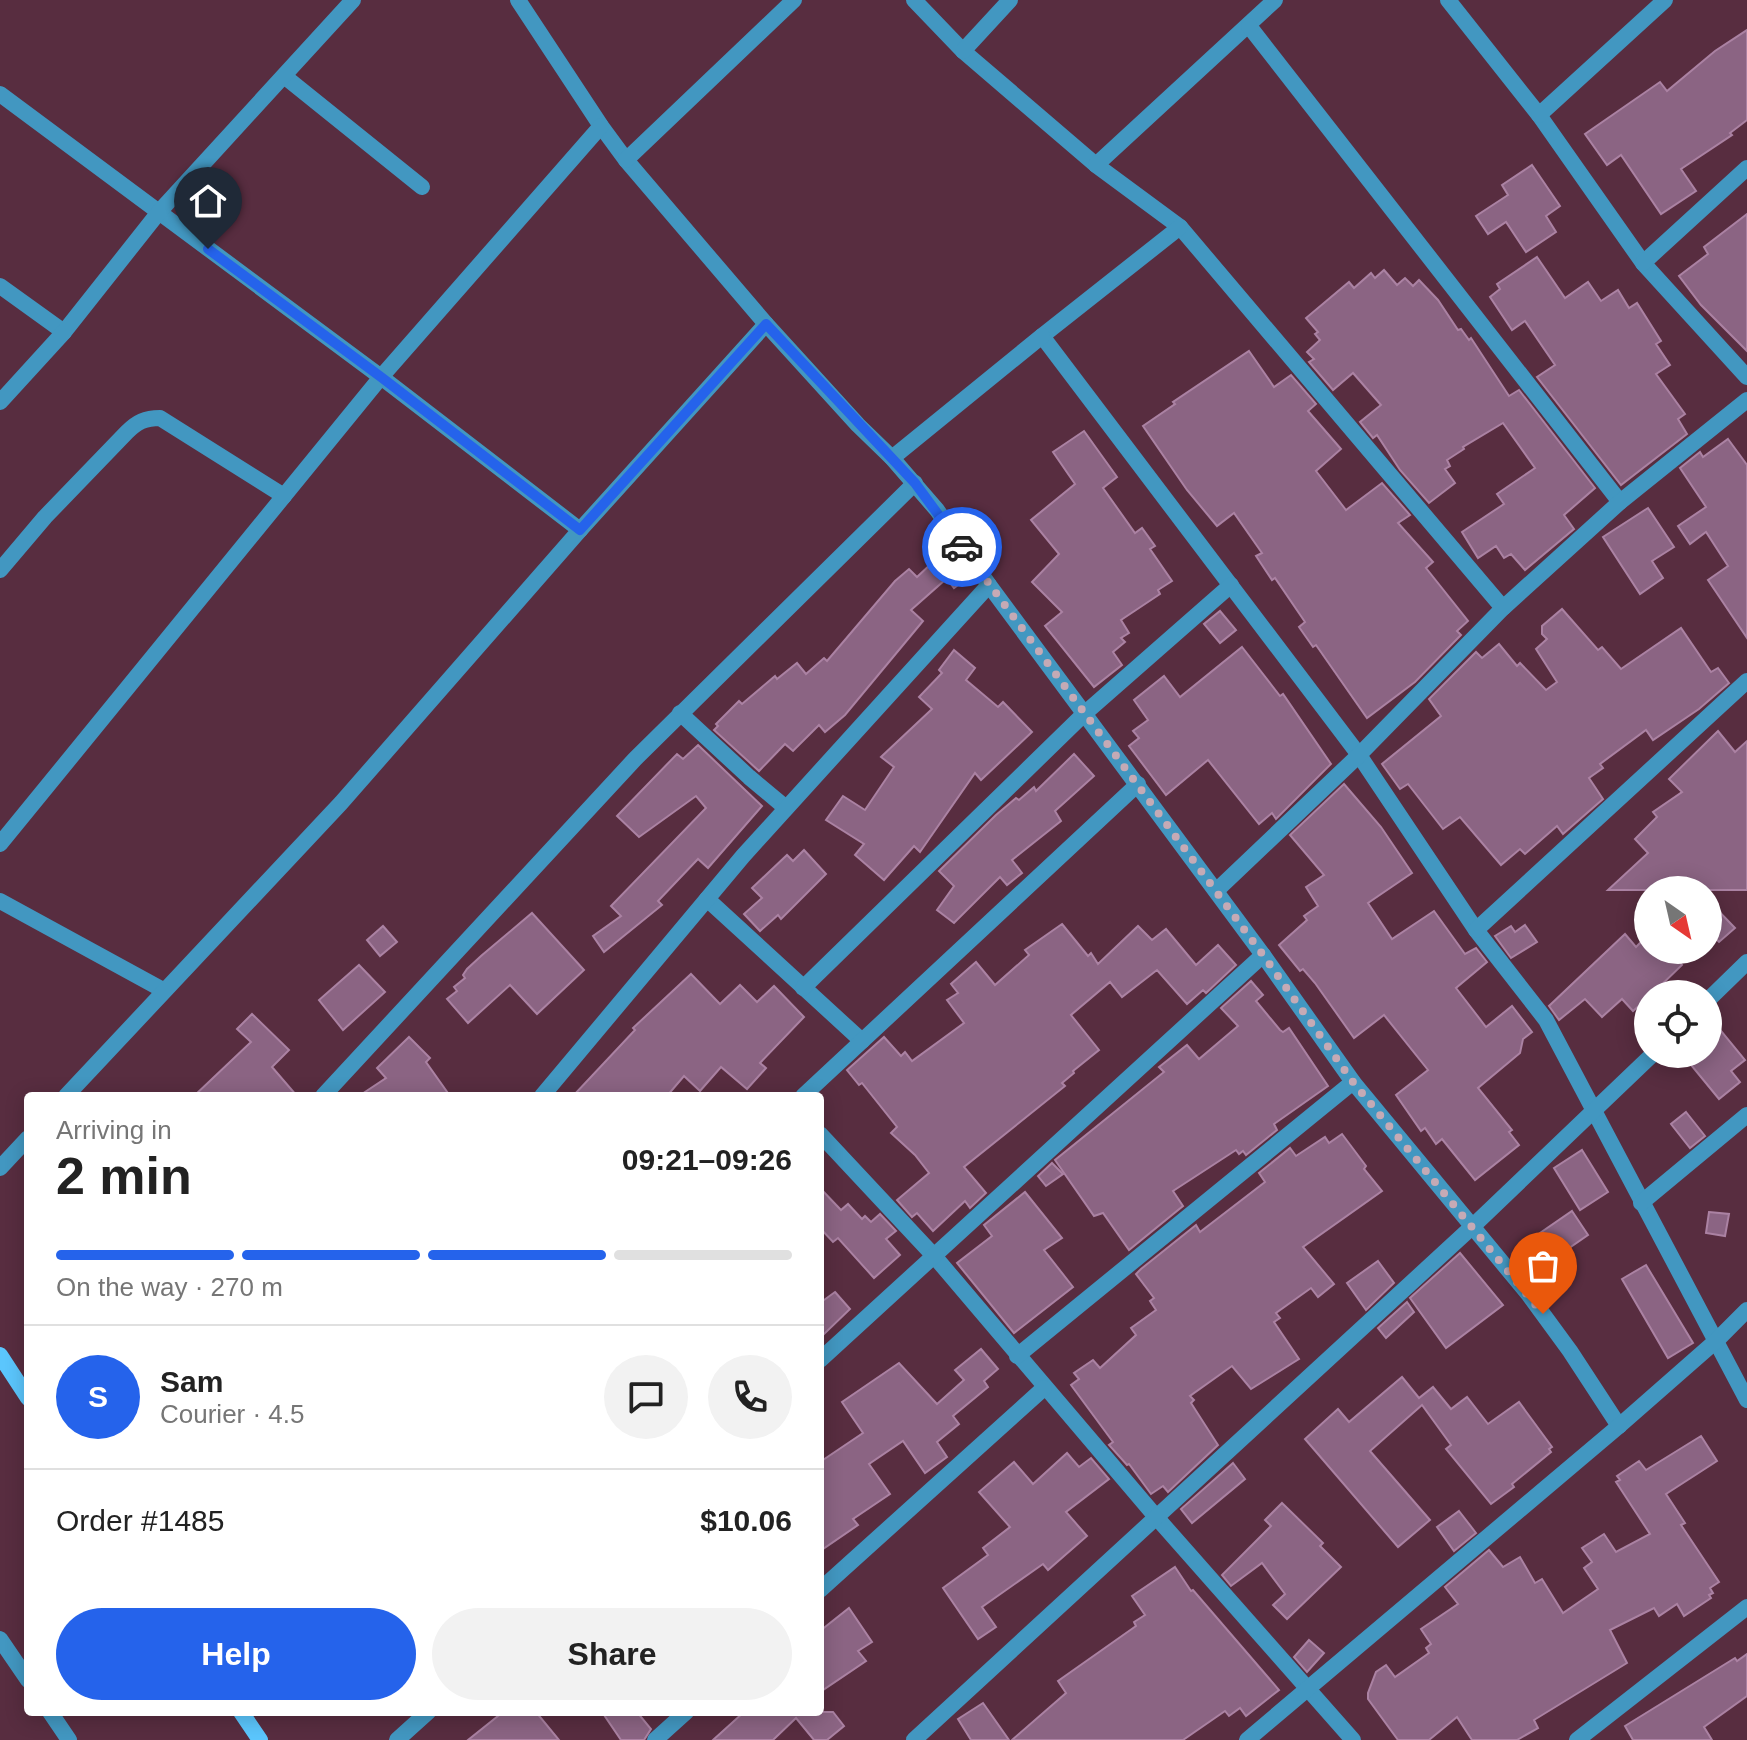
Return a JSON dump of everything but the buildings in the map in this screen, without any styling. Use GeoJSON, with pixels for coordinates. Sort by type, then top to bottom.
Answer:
{"type":"FeatureCollection","features":[{"type":"Feature","properties":{"kind":"street"},"geometry":{"type":"LineString","coordinates":[[518,0],[626,160],[766,324],[915,483],[1353,1082],[1529,1295],[1619,1426]]}},
{"type":"Feature","properties":{"kind":"street"},"geometry":{"type":"LineString","coordinates":[[626,160],[794,0]]}},
{"type":"Feature","properties":{"kind":"street"},"geometry":{"type":"LineString","coordinates":[[914,0],[963,51],[1096,165],[1180,227],[1503,608]]}},
{"type":"Feature","properties":{"kind":"street"},"geometry":{"type":"LineString","coordinates":[[963,51],[1010,0]]}},
{"type":"Feature","properties":{"kind":"street"},"geometry":{"type":"LineString","coordinates":[[1096,165],[1275,0]]}},
{"type":"Feature","properties":{"kind":"street"},"geometry":{"type":"LineString","coordinates":[[1448,0],[1539,115],[1643,263],[1747,377]]}},
{"type":"Feature","properties":{"kind":"street"},"geometry":{"type":"LineString","coordinates":[[1539,115],[1665,0]]}},
{"type":"Feature","properties":{"kind":"street"},"geometry":{"type":"LineString","coordinates":[[0,402],[64,332],[159,212],[351,1]]}},
{"type":"Feature","properties":{"kind":"street"},"geometry":{"type":"LineString","coordinates":[[1249,26],[1620,502]]}},
{"type":"Feature","properties":{"kind":"street"},"geometry":{"type":"LineString","coordinates":[[284,76],[422,187]]}},
{"type":"Feature","properties":{"kind":"street"},"geometry":{"type":"LineString","coordinates":[[0,94],[381,377],[580,530]]}},
{"type":"Feature","properties":{"kind":"street"},"geometry":{"type":"LineString","coordinates":[[0,844],[381,377],[601,126]]}},
{"type":"Feature","properties":{"kind":"street"},"geometry":{"type":"LineString","coordinates":[[1643,263],[1747,168]]}},
{"type":"Feature","properties":{"kind":"street"},"geometry":{"type":"LineString","coordinates":[[892,458],[1180,227]]}},
{"type":"Feature","properties":{"kind":"street"},"geometry":{"type":"LineString","coordinates":[[0,286],[64,332]]}},
{"type":"Feature","properties":{"kind":"street"},"geometry":{"type":"LineString","coordinates":[[70,1092],[341,803],[580,530],[766,324]]}},
{"type":"Feature","properties":{"kind":"street"},"geometry":{"type":"LineString","coordinates":[[1042,336],[1359,755],[1476,930],[1546,1020],[1747,1400]]}},
{"type":"Feature","properties":{"kind":"street"},"geometry":{"type":"LineString","coordinates":[[1216,891],[1359,755],[1503,608],[1620,502],[1747,400]]}},
{"type":"Feature","properties":{"kind":"street"},"geometry":{"type":"LineString","coordinates":[[0,570],[45,517],[127,432],[137,422],[150,418],[160,418],[284,496]]}},
{"type":"Feature","properties":{"kind":"street"},"geometry":{"type":"LineString","coordinates":[[327,1092],[680,713],[915,483]]}},
{"type":"Feature","properties":{"kind":"street"},"geometry":{"type":"LineString","coordinates":[[545,1092],[786,808],[989,585]]}},
{"type":"Feature","properties":{"kind":"street"},"geometry":{"type":"LineString","coordinates":[[803,988],[1084,714],[1231,585]]}},
{"type":"Feature","properties":{"kind":"street"},"geometry":{"type":"LineString","coordinates":[[1476,930],[1747,681]]}},
{"type":"Feature","properties":{"kind":"street"},"geometry":{"type":"LineString","coordinates":[[680,713],[786,808]]}},
{"type":"Feature","properties":{"kind":"street"},"geometry":{"type":"LineString","coordinates":[[807,1092],[1138,784]]}},
{"type":"Feature","properties":{"kind":"street"},"geometry":{"type":"LineString","coordinates":[[707,899],[862,1041]]}},
{"type":"Feature","properties":{"kind":"street"},"geometry":{"type":"LineString","coordinates":[[0,901],[163,990]]}},
{"type":"Feature","properties":{"kind":"street"},"geometry":{"type":"LineString","coordinates":[[824,1356],[1263,955]]}},
{"type":"Feature","properties":{"kind":"street"},"geometry":{"type":"LineString","coordinates":[[1722,989],[1744,972]]}},
{"type":"Feature","properties":{"kind":"street"},"geometry":{"type":"LineString","coordinates":[[914,1740],[1473,1226],[1639,1068]]}},
{"type":"Feature","properties":{"kind":"street"},"geometry":{"type":"LineString","coordinates":[[1017,1356],[1353,1082]]}},
{"type":"Feature","properties":{"kind":"street"},"geometry":{"type":"LineString","coordinates":[[1641,1203],[1747,1115]]}},
{"type":"Feature","properties":{"kind":"street"},"geometry":{"type":"LineString","coordinates":[[824,1138],[935,1257],[1044,1388],[1353,1740]]}},
{"type":"Feature","properties":{"kind":"street"},"geometry":{"type":"LineString","coordinates":[[0,1168],[24,1142]]}},
{"type":"Feature","properties":{"kind":"street"},"geometry":{"type":"LineString","coordinates":[[1247,1740],[1619,1426],[1747,1310]]}},
{"type":"Feature","properties":{"kind":"street"},"geometry":{"type":"LineString","coordinates":[[0,1355],[24,1392]]}},
{"type":"Feature","properties":{"kind":"street"},"geometry":{"type":"LineString","coordinates":[[824,1586],[1044,1388]]}},
{"type":"Feature","properties":{"kind":"street"},"geometry":{"type":"LineString","coordinates":[[1577,1740],[1747,1607]]}},
{"type":"Feature","properties":{"kind":"street"},"geometry":{"type":"LineString","coordinates":[[0,1639],[24,1674]]}},
{"type":"Feature","properties":{"kind":"street"},"geometry":{"type":"LineString","coordinates":[[53,1716],[69,1740]]}},
{"type":"Feature","properties":{"kind":"street"},"geometry":{"type":"LineString","coordinates":[[244,1716],[260,1740]]}},
{"type":"Feature","properties":{"kind":"street"},"geometry":{"type":"LineString","coordinates":[[397,1740],[424,1716]]}},
{"type":"Feature","properties":{"kind":"street"},"geometry":{"type":"LineString","coordinates":[[655,1740],[682,1716]]}},
{"type":"Feature","properties":{"kind":"way so far"},"geometry":{"type":"LineString","coordinates":[[962,547],[1353,1082],[1543,1314]]}},
{"type":"Feature","properties":{"kind":"route"},"geometry":{"type":"LineString","coordinates":[[208,249],[580,530],[766,324],[915,483],[962,547]]}}]}
